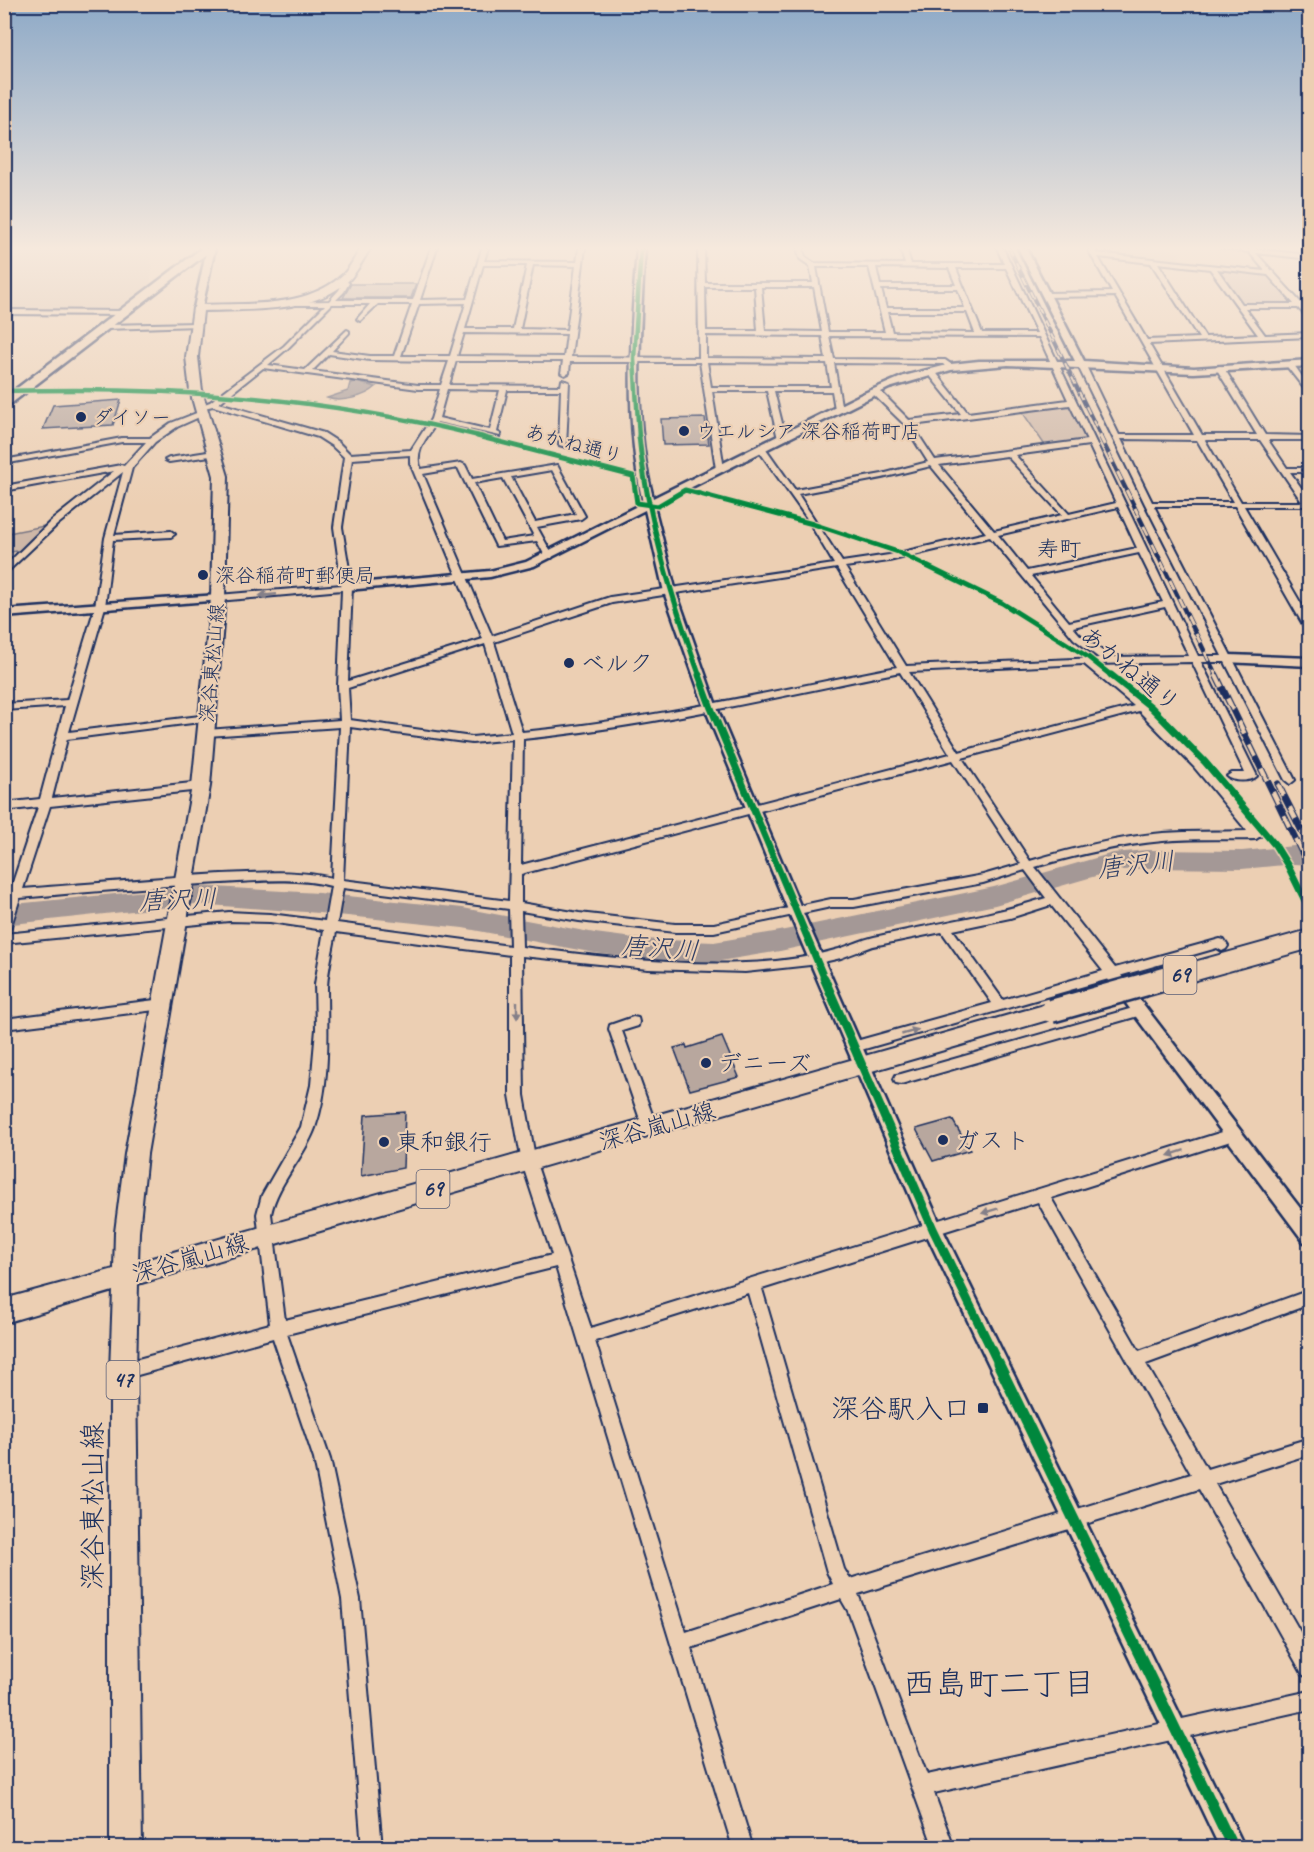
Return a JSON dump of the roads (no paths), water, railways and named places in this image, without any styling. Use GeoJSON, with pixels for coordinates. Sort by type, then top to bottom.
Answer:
{"type":"FeatureCollection","features":[{"type":"Feature","properties":{"kind":"highway"},"geometry":{"type":"LineString","coordinates":[[4,405],[96,334]]}},
{"type":"Feature","properties":{"kind":"main road","name":"深谷東松山線"},"geometry":{"type":"LineString","coordinates":[[185,882],[201,786],[207,726],[218,598],[221,476],[205,408],[196,390],[192,357],[195,334]]}},
{"type":"Feature","properties":{"kind":"main road","name":"47"},"geometry":{"type":"LineString","coordinates":[[179,918],[185,882]]}},
{"type":"Feature","properties":{"kind":"main road","name":"深谷東松山線"},"geometry":{"type":"LineString","coordinates":[[126,1848],[123,1371],[130,1195],[179,918]]}},
{"type":"Feature","properties":{"kind":"main road","name":"深谷嵐山線"},"geometry":{"type":"LineString","coordinates":[[4,1311],[650,1128],[858,1057],[1051,1011],[1310,939]]}},
{"type":"Feature","properties":{"kind":"street"},"geometry":{"type":"LineString","coordinates":[[4,572],[54,523],[117,472],[128,467],[152,440],[205,408],[263,366],[297,334]]}},
{"type":"Feature","properties":{"kind":"street"},"geometry":{"type":"LineString","coordinates":[[308,371],[345,334]]}},
{"type":"Feature","properties":{"kind":"street"},"geometry":{"type":"LineString","coordinates":[[397,358],[406,334]]}},
{"type":"Feature","properties":{"kind":"street"},"geometry":{"type":"LineString","coordinates":[[460,334],[435,419],[414,452],[414,462],[489,639],[518,736],[515,871],[517,1095],[529,1162],[586,1337],[743,1848]]}},
{"type":"Feature","properties":{"kind":"street"},"geometry":{"type":"LineString","coordinates":[[565,373],[569,334]]}},
{"type":"Feature","properties":{"kind":"street"},"geometry":{"type":"LineString","coordinates":[[635,334],[634,359],[638,441],[648,505],[670,592],[711,708],[796,913],[933,1229],[1233,1848]]}},
{"type":"Feature","properties":{"kind":"street"},"geometry":{"type":"LineString","coordinates":[[703,334],[703,360],[720,469]]}},
{"type":"Feature","properties":{"kind":"street"},"geometry":{"type":"LineString","coordinates":[[825,334],[839,409]]}},
{"type":"Feature","properties":{"kind":"street"},"geometry":{"type":"LineString","coordinates":[[1005,334],[1041,335],[1252,776],[1232,776]]}},
{"type":"Feature","properties":{"kind":"street"},"geometry":{"type":"LineString","coordinates":[[1066,334],[1290,780]]}},
{"type":"Feature","properties":{"kind":"street"},"geometry":{"type":"LineString","coordinates":[[1142,334],[1310,628]]}},
{"type":"Feature","properties":{"kind":"street"},"geometry":{"type":"LineString","coordinates":[[1200,334],[1203,339]]}},
{"type":"Feature","properties":{"kind":"street"},"geometry":{"type":"LineString","coordinates":[[1146,342],[1310,335]]}},
{"type":"Feature","properties":{"kind":"street"},"geometry":{"type":"LineString","coordinates":[[328,352],[370,358],[830,360],[945,362],[951,367]]}},
{"type":"Feature","properties":{"kind":"street"},"geometry":{"type":"LineString","coordinates":[[4,614],[461,577],[511,569],[549,556],[899,381],[951,367],[1006,363],[1054,363],[1162,369],[1310,363]]}},
{"type":"Feature","properties":{"kind":"street"},"geometry":{"type":"LineString","coordinates":[[1289,364],[1310,394]]}},
{"type":"Feature","properties":{"kind":"street"},"geometry":{"type":"LineString","coordinates":[[263,366],[418,387],[565,385],[562,445]]}},
{"type":"Feature","properties":{"kind":"street"},"geometry":{"type":"LineString","coordinates":[[1220,368],[1262,437],[1309,505]]}},
{"type":"Feature","properties":{"kind":"street"},"geometry":{"type":"LineString","coordinates":[[931,372],[966,415]]}},
{"type":"Feature","properties":{"kind":"street"},"geometry":{"type":"LineString","coordinates":[[435,419],[495,433],[504,387]]}},
{"type":"Feature","properties":{"kind":"street"},"geometry":{"type":"LineString","coordinates":[[708,389],[836,389]]}},
{"type":"Feature","properties":{"kind":"street"},"geometry":{"type":"LineString","coordinates":[[770,389],[782,439]]}},
{"type":"Feature","properties":{"kind":"street"},"geometry":{"type":"LineString","coordinates":[[876,392],[907,423],[933,463],[1077,637],[1109,660]]}},
{"type":"Feature","properties":{"kind":"street"},"geometry":{"type":"LineString","coordinates":[[907,423],[1073,402]]}},
{"type":"Feature","properties":{"kind":"street"},"geometry":{"type":"LineString","coordinates":[[205,408],[321,435],[335,444],[348,457],[414,452]]}},
{"type":"Feature","properties":{"kind":"street"},"geometry":{"type":"LineString","coordinates":[[1117,437],[1310,438]]}},
{"type":"Feature","properties":{"kind":"street"},"geometry":{"type":"LineString","coordinates":[[4,462],[122,441],[152,440]]}},
{"type":"Feature","properties":{"kind":"street"},"geometry":{"type":"LineString","coordinates":[[793,493],[882,476],[933,463],[1093,442]]}},
{"type":"Feature","properties":{"kind":"street"},"geometry":{"type":"LineString","coordinates":[[761,448],[767,453],[793,493],[956,756],[1030,868],[1310,1236]]}},
{"type":"Feature","properties":{"kind":"street"},"geometry":{"type":"LineString","coordinates":[[169,460],[214,453]]}},
{"type":"Feature","properties":{"kind":"street"},"geometry":{"type":"LineString","coordinates":[[1009,453],[1066,515]]}},
{"type":"Feature","properties":{"kind":"street"},"geometry":{"type":"LineString","coordinates":[[348,457],[338,527],[347,587],[343,686],[345,723],[336,885],[321,984],[321,1047],[314,1105],[308,1128],[267,1199],[264,1214],[278,1329],[322,1459],[351,1599],[372,1848]]}},
{"type":"Feature","properties":{"kind":"street"},"geometry":{"type":"LineString","coordinates":[[420,472],[461,465],[499,544],[539,538]]}},
{"type":"Feature","properties":{"kind":"street"},"geometry":{"type":"LineString","coordinates":[[4,484],[5,488],[128,467]]}},
{"type":"Feature","properties":{"kind":"street"},"geometry":{"type":"LineString","coordinates":[[4,929],[45,803],[71,703],[100,607],[109,538],[128,467]]}},
{"type":"Feature","properties":{"kind":"street"},"geometry":{"type":"LineString","coordinates":[[468,482],[554,467],[581,516],[532,525]]}},
{"type":"Feature","properties":{"kind":"street"},"geometry":{"type":"LineString","coordinates":[[1284,470],[1310,470]]}},
{"type":"Feature","properties":{"kind":"street"},"geometry":{"type":"LineString","coordinates":[[506,476],[549,556]]}},
{"type":"Feature","properties":{"kind":"street"},"geometry":{"type":"LineString","coordinates":[[343,686],[610,600],[910,554],[1066,515],[1122,504]]}},
{"type":"Feature","properties":{"kind":"street"},"geometry":{"type":"LineString","coordinates":[[1149,504],[1309,505]]}},
{"type":"Feature","properties":{"kind":"street"},"geometry":{"type":"LineString","coordinates":[[109,538],[171,534]]}},
{"type":"Feature","properties":{"kind":"street"},"geometry":{"type":"LineString","coordinates":[[1026,573],[1144,549]]}},
{"type":"Feature","properties":{"kind":"street"},"geometry":{"type":"LineString","coordinates":[[4,555],[24,552]]}},
{"type":"Feature","properties":{"kind":"street"},"geometry":{"type":"LineString","coordinates":[[1068,625],[1168,604]]}},
{"type":"Feature","properties":{"kind":"street"},"geometry":{"type":"LineString","coordinates":[[64,736],[207,726],[345,723],[472,740],[569,731],[711,708],[902,669],[1109,660],[1229,659],[1310,662]]}},
{"type":"Feature","properties":{"kind":"street"},"geometry":{"type":"LineString","coordinates":[[15,896],[272,877],[322,879],[336,885],[579,917],[675,928],[727,927],[796,913],[831,903],[854,903],[983,879],[1030,868],[1079,850],[1122,842],[1164,837],[1256,836],[1209,776],[1144,707],[1086,661]]}},
{"type":"Feature","properties":{"kind":"street"},"geometry":{"type":"LineString","coordinates":[[4,707],[71,703]]}},
{"type":"Feature","properties":{"kind":"street"},"geometry":{"type":"LineString","coordinates":[[515,871],[1144,707]]}},
{"type":"Feature","properties":{"kind":"street"},"geometry":{"type":"LineString","coordinates":[[4,807],[201,786]]}},
{"type":"Feature","properties":{"kind":"street"},"geometry":{"type":"LineString","coordinates":[[4,939],[179,918],[255,917],[694,968],[770,966],[849,951],[871,942],[944,926],[1010,914],[1053,897]]}},
{"type":"Feature","properties":{"kind":"street"},"geometry":{"type":"LineString","coordinates":[[944,926],[1001,1006]]}},
{"type":"Feature","properties":{"kind":"street"},"geometry":{"type":"LineString","coordinates":[[858,1057],[1001,1006],[1220,943],[1222,946]]}},
{"type":"Feature","properties":{"kind":"street"},"geometry":{"type":"LineString","coordinates":[[4,1024],[164,1004]]}},
{"type":"Feature","properties":{"kind":"street"},"geometry":{"type":"LineString","coordinates":[[901,1079],[1140,1011]]}},
{"type":"Feature","properties":{"kind":"street"},"geometry":{"type":"LineString","coordinates":[[633,1022],[615,1029],[650,1128]]}},
{"type":"Feature","properties":{"kind":"street"},"geometry":{"type":"LineString","coordinates":[[586,1337],[754,1287],[1232,1135]]}},
{"type":"Feature","properties":{"kind":"street"},"geometry":{"type":"LineString","coordinates":[[1042,1195],[1310,1668]]}},
{"type":"Feature","properties":{"kind":"street"},"geometry":{"type":"LineString","coordinates":[[123,1371],[278,1329],[561,1259]]}},
{"type":"Feature","properties":{"kind":"street"},"geometry":{"type":"LineString","coordinates":[[754,1287],[836,1572],[855,1606],[944,1848]]}},
{"type":"Feature","properties":{"kind":"street"},"geometry":{"type":"LineString","coordinates":[[1135,1360],[1310,1297]]}},
{"type":"Feature","properties":{"kind":"street"},"geometry":{"type":"LineString","coordinates":[[679,1643],[845,1589],[1310,1446]]}},
{"type":"Feature","properties":{"kind":"street"},"geometry":{"type":"LineString","coordinates":[[921,1786],[1310,1700]]}},
{"type":"Feature","properties":{"kind":"waterway","name":"唐沢川"},"geometry":{"type":"LineString","coordinates":[[4,915],[196,895],[319,903],[463,918],[595,943],[641,949],[714,952],[780,941],[995,896],[1113,862],[1146,859],[1242,860],[1294,855],[1310,856]]}},
{"type":"Feature","properties":{"kind":"railway"},"geometry":{"type":"LineString","coordinates":[[1051,334],[1101,437]]}},
{"type":"Feature","properties":{"kind":"railway"},"geometry":{"type":"LineString","coordinates":[[1100,436],[1217,677]]}},
{"type":"Feature","properties":{"kind":"railway"},"geometry":{"type":"LineString","coordinates":[[1216,675],[1310,869]]}},
{"type":"Feature","properties":{"kind":"railway"},"geometry":{"type":"LineString","coordinates":[[1278,784],[1310,847]]}},
{"type":"Feature","properties":{"kind":"place","name":"ダイソー"},"geometry":{"type":"Point","coordinates":[81,417]}},
{"type":"Feature","properties":{"kind":"place","name":"ウエルシア 深谷稲荷町店"},"geometry":{"type":"Point","coordinates":[684,431]}},
{"type":"Feature","properties":{"kind":"place","name":"深谷稲荷町郵便局"},"geometry":{"type":"Point","coordinates":[203,575]}},
{"type":"Feature","properties":{"kind":"place","name":"ベルク"},"geometry":{"type":"Point","coordinates":[569,663]}},
{"type":"Feature","properties":{"kind":"place","name":"デニーズ"},"geometry":{"type":"Point","coordinates":[706,1063]}},
{"type":"Feature","properties":{"kind":"place","name":"ガスト"},"geometry":{"type":"Point","coordinates":[943,1140]}},
{"type":"Feature","properties":{"kind":"place","name":"東和銀行"},"geometry":{"type":"Point","coordinates":[384,1142]}},
{"type":"Feature","properties":{"kind":"place","name":"深谷駅入口"},"geometry":{"type":"Point","coordinates":[983,1408]}},
{"type":"Feature","properties":{"kind":"district","name":"寿町"},"geometry":{"type":"Point","coordinates":[1059,549]}},
{"type":"Feature","properties":{"kind":"district","name":"西島町二丁目"},"geometry":{"type":"Point","coordinates":[999,1683]}}]}
